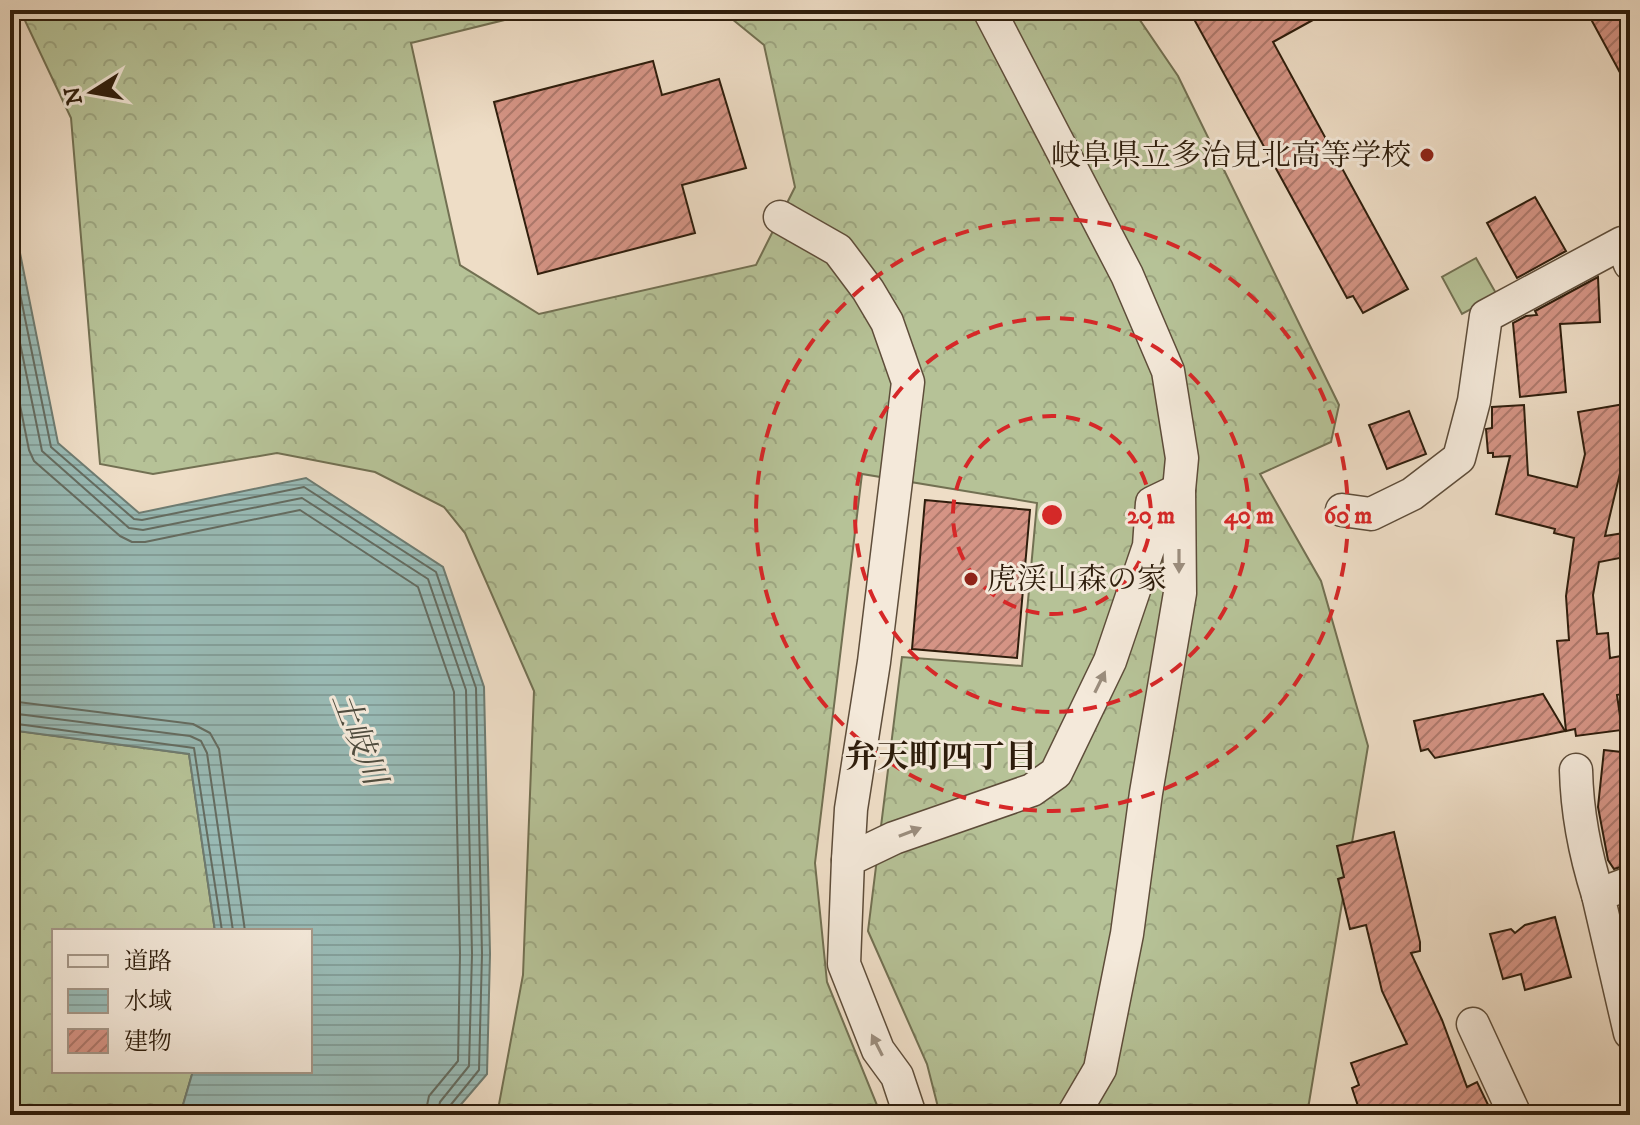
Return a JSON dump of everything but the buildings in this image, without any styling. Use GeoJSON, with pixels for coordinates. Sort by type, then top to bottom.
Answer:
{"type":"FeatureCollection","features":[{"type":"Feature","properties":{"kind":"street"},"geometry":{"type":"LineString","coordinates":[[989,10],[1127,275],[1168,371],[1182,458],[1179,490],[1180,593],[1146,793],[1127,934],[1100,1069],[1073,1115]]}},
{"type":"Feature","properties":{"kind":"street"},"geometry":{"type":"LineString","coordinates":[[780,217],[838,250],[887,322],[908,382],[874,662],[851,809],[844,964],[878,1050],[897,1076],[910,1115]]}},
{"type":"Feature","properties":{"kind":"street"},"geometry":{"type":"LineString","coordinates":[[1342,510],[1371,514],[1412,494],[1459,458],[1474,401],[1486,316],[1622,243],[1630,264]]}},
{"type":"Feature","properties":{"kind":"street"},"geometry":{"type":"LineString","coordinates":[[848,860],[920,828],[1032,790],[1056,773],[1110,661],[1149,546],[1152,503],[1179,490]]}},
{"type":"Feature","properties":{"kind":"street"},"geometry":{"type":"LineString","coordinates":[[1576,770],[1577,802],[1587,860],[1630,1033]]}},
{"type":"Feature","properties":{"kind":"street"},"geometry":{"type":"LineString","coordinates":[[1598,895],[1630,883]]}},
{"type":"Feature","properties":{"kind":"street"},"geometry":{"type":"LineString","coordinates":[[1473,1024],[1515,1115]]}},
{"type":"Feature","properties":{"kind":"green space"},"geometry":{"type":"Polygon","coordinates":[[[20,10],[545,10],[411,43],[460,265],[539,314],[756,265],[795,187],[764,45],[721,10],[1133,10],[1178,76],[1339,405],[1331,442],[1260,474],[1321,581],[1368,746],[1307,1115],[940,1115],[927,1064],[868,931],[902,657],[1022,666],[1037,503],[862,474],[815,863],[827,982],[881,1115],[497,1115],[523,975],[534,691],[465,533],[444,507],[375,472],[277,453],[153,474],[100,464],[71,118],[20,10]]]}},
{"type":"Feature","properties":{"kind":"green space"},"geometry":{"type":"Polygon","coordinates":[[[1476,258],[1497,295],[1462,314],[1442,277],[1476,258]]]}},
{"type":"Feature","properties":{"kind":"green space"},"geometry":{"type":"Polygon","coordinates":[[[10,730],[189,754],[215,929],[52,929],[52,1073],[192,1073],[180,1115],[10,1115],[10,730]]]}},
{"type":"Feature","properties":{"kind":"water","name":"土岐川"},"geometry":{"type":"Polygon","coordinates":[[[10,203],[58,443],[139,513],[306,478],[443,567],[484,687],[490,954],[487,1074],[452,1115],[180,1115],[192,1073],[312,1073],[312,929],[215,929],[189,754],[10,730],[10,203]]]}},
{"type":"Feature","properties":{"kind":"place","name":"岐阜県立多治見北高等学校"},"geometry":{"type":"Point","coordinates":[1427,155]}},
{"type":"Feature","properties":{"kind":"place","name":"虎渓山森の家"},"geometry":{"type":"Point","coordinates":[971,579]}},
{"type":"Feature","properties":{"kind":"district","name":"弁天町四丁目"},"geometry":{"type":"Point","coordinates":[941,756]}}]}
